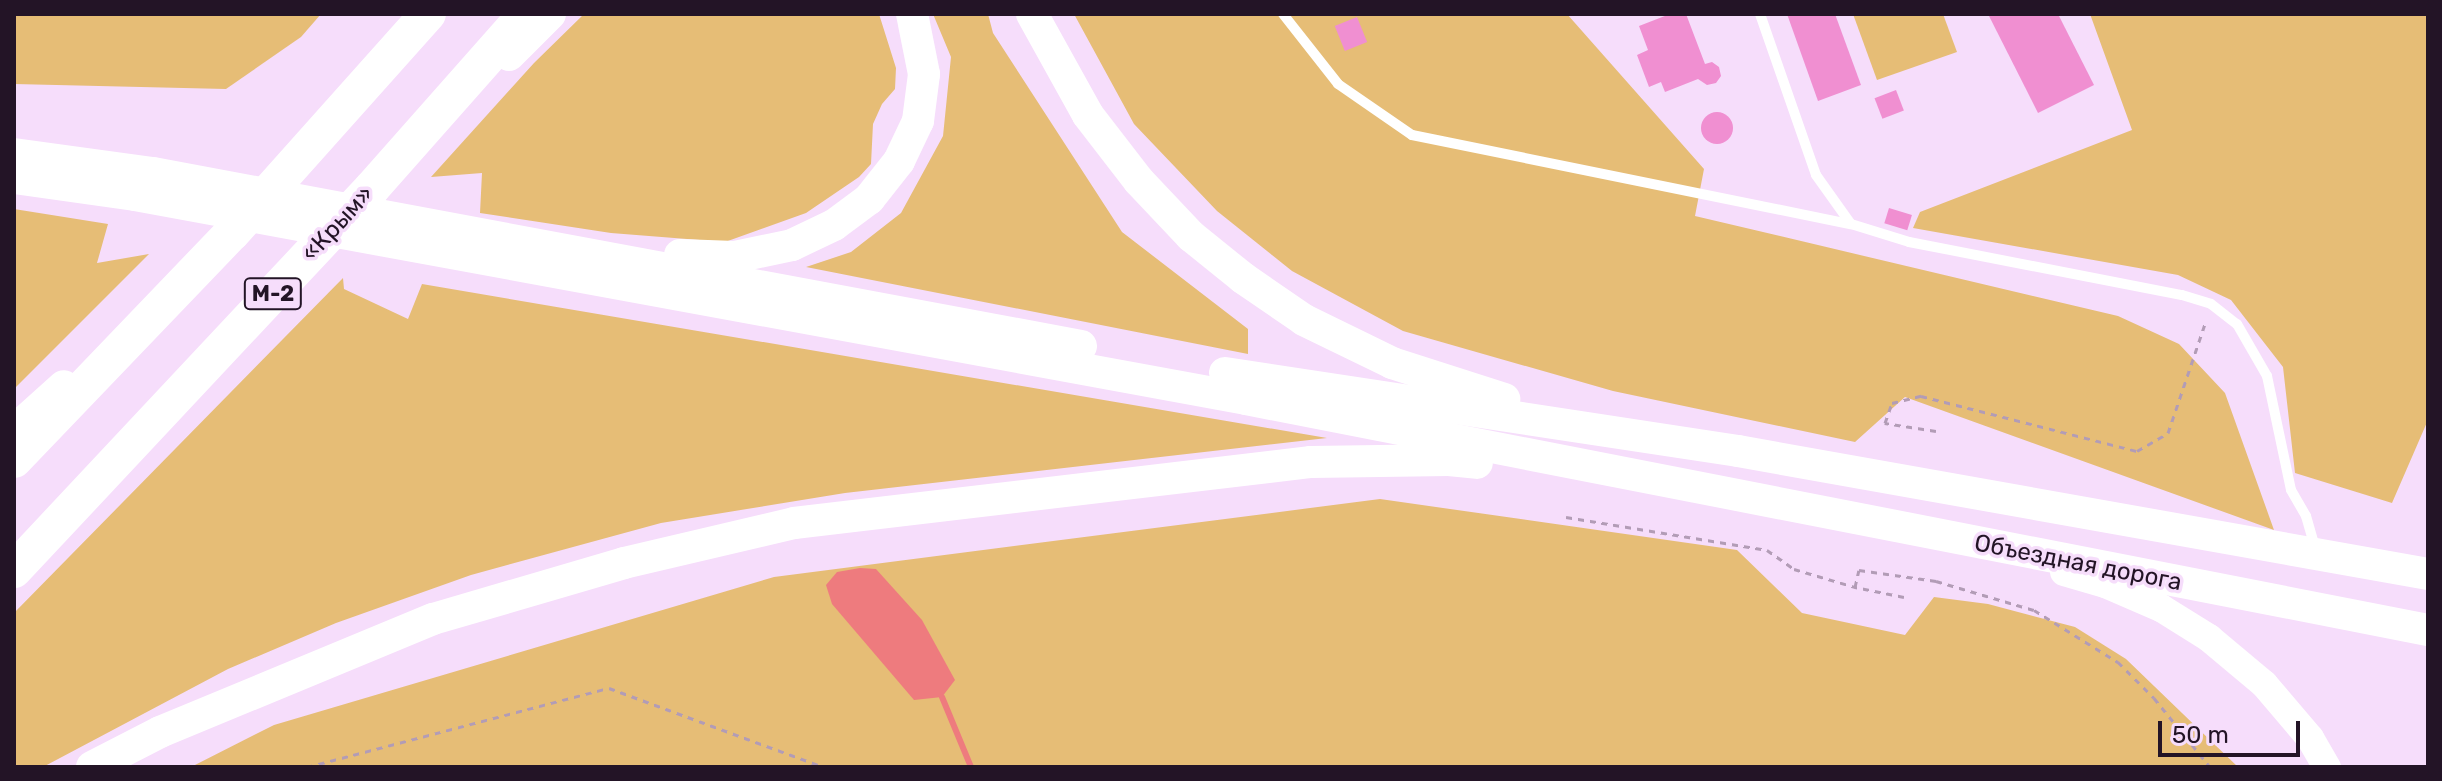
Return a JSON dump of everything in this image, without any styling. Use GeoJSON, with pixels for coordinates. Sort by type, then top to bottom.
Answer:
{"type":"FeatureCollection","features":[{"type":"Feature","properties":{"kind":"highway"},"geometry":{"type":"LineString","coordinates":[[14,460],[232,233],[428,14]]}},
{"type":"Feature","properties":{"kind":"highway","name":"«Крым»"},"geometry":{"type":"LineString","coordinates":[[14,570],[372,188],[526,14]]}},
{"type":"Feature","properties":{"kind":"main road"},"geometry":{"type":"LineString","coordinates":[[372,188],[550,14]]}},
{"type":"Feature","properties":{"kind":"main road"},"geometry":{"type":"LineString","coordinates":[[447,240],[580,253],[735,257],[792,245],[834,225],[877,190],[899,161],[918,121],[924,74],[912,14]]}},
{"type":"Feature","properties":{"kind":"main road"},"geometry":{"type":"LineString","coordinates":[[1032,14],[1088,115],[1139,181],[1191,236],[1243,278],[1304,320],[1392,363],[1485,395],[1738,451]]}},
{"type":"Feature","properties":{"kind":"main road"},"geometry":{"type":"LineString","coordinates":[[14,154],[144,184],[447,240],[1728,496]]}},
{"type":"Feature","properties":{"kind":"main road"},"geometry":{"type":"LineString","coordinates":[[14,178],[144,184]]}},
{"type":"Feature","properties":{"kind":"main road"},"geometry":{"type":"LineString","coordinates":[[14,431],[232,233]]}},
{"type":"Feature","properties":{"kind":"main road"},"geometry":{"type":"LineString","coordinates":[[580,253],[1250,378],[1738,451]]}},
{"type":"Feature","properties":{"kind":"main road","name":"Объездная дорога"},"geometry":{"type":"LineString","coordinates":[[1738,451],[2428,574]]}},
{"type":"Feature","properties":{"kind":"main road"},"geometry":{"type":"LineString","coordinates":[[92,767],[160,732],[433,619],[624,563],[794,523],[1311,462],[1449,460],[1728,496]]}},
{"type":"Feature","properties":{"kind":"main road","name":"Объездная дорога"},"geometry":{"type":"LineString","coordinates":[[1728,496],[2428,630]]}},
{"type":"Feature","properties":{"kind":"main road"},"geometry":{"type":"LineString","coordinates":[[1920,533],[2105,584],[2161,608],[2209,638],[2264,684],[2310,738],[2327,767]]}},
{"type":"Feature","properties":{"kind":"lane"},"geometry":{"type":"LineString","coordinates":[[1283,14],[1338,84],[1412,135],[1851,224],[1909,242],[2138,284],[2211,304],[2237,324],[2267,376],[2291,490],[2306,516],[2316,553]]}},
{"type":"Feature","properties":{"kind":"lane"},"geometry":{"type":"LineString","coordinates":[[1760,14],[1816,175],[1851,224]]}},
{"type":"Feature","properties":{"kind":"path"},"geometry":{"type":"LineString","coordinates":[[1936,431],[1885,423],[1892,403],[1921,396],[2137,451],[2168,433],[2211,304]]}},
{"type":"Feature","properties":{"kind":"path"},"geometry":{"type":"LineString","coordinates":[[1566,517],[1767,550],[1794,569],[1904,597]]}},
{"type":"Feature","properties":{"kind":"path"},"geometry":{"type":"LineString","coordinates":[[1855,587],[1859,570],[1936,581],[2034,610],[2118,662],[2154,698],[2210,767]]}},
{"type":"Feature","properties":{"kind":"path"},"geometry":{"type":"LineString","coordinates":[[307,767],[609,688],[824,767]]}},
{"type":"Feature","properties":{"kind":"shaded area"},"geometry":{"type":"Polygon","coordinates":[[[14,14],[321,14],[301,37],[226,89],[14,84],[14,14]]]}},
{"type":"Feature","properties":{"kind":"shaded area"},"geometry":{"type":"Polygon","coordinates":[[[584,14],[879,14],[896,68],[895,89],[882,104],[873,124],[871,164],[859,177],[806,213],[725,242],[611,233],[480,213],[482,173],[431,177],[534,63],[584,14]]]}},
{"type":"Feature","properties":{"kind":"shaded area"},"geometry":{"type":"Polygon","coordinates":[[[933,14],[988,14],[993,33],[1122,232],[1248,329],[1248,354],[806,267],[851,252],[901,213],[943,136],[951,57],[933,14]]]}},
{"type":"Feature","properties":{"kind":"shaded area"},"geometry":{"type":"Polygon","coordinates":[[[1074,14],[1567,14],[1704,169],[1695,216],[2118,316],[2179,344],[2225,393],[2274,530],[1905,397],[1855,442],[1613,391],[1403,331],[1292,271],[1217,211],[1134,124],[1074,14]]]}},
{"type":"Feature","properties":{"kind":"shaded area"},"geometry":{"type":"Polygon","coordinates":[[[1853,14],[1943,14],[1957,52],[1877,80],[1853,14]]]}},
{"type":"Feature","properties":{"kind":"shaded area"},"geometry":{"type":"Polygon","coordinates":[[[2090,14],[2428,14],[2428,420],[2392,503],[2295,473],[2283,367],[2231,300],[2178,275],[1913,228],[1920,212],[2132,130],[2090,14]]]}},
{"type":"Feature","properties":{"kind":"shaded area"},"geometry":{"type":"Polygon","coordinates":[[[14,209],[108,224],[97,263],[149,254],[14,389],[14,209]]]}},
{"type":"Feature","properties":{"kind":"shaded area"},"geometry":{"type":"Polygon","coordinates":[[[343,278],[344,289],[408,319],[422,284],[1327,438],[845,493],[661,523],[471,575],[336,623],[228,669],[43,767],[14,767],[14,613],[343,278]]]}},
{"type":"Feature","properties":{"kind":"shaded area"},"geometry":{"type":"Polygon","coordinates":[[[1380,499],[1737,550],[1802,613],[1905,635],[1934,597],[1988,604],[2075,627],[2126,659],[2238,767],[191,767],[274,725],[774,577],[1380,499]]]}},
{"type":"Feature","properties":{"kind":"shaded area"},"geometry":{"type":"Polygon","coordinates":[[[876,569],[922,620],[955,680],[942,697],[914,700],[832,604],[826,585],[837,572],[876,569]]]}},
{"type":"Feature","properties":{"kind":"building"},"geometry":{"type":"Polygon","coordinates":[[[1670,14],[1686,14],[1705,64],[1712,62],[1719,67],[1721,76],[1716,83],[1707,85],[1698,79],[1665,92],[1661,82],[1649,87],[1637,55],[1648,50],[1639,26],[1670,14]]]}},
{"type":"Feature","properties":{"kind":"building"},"geometry":{"type":"Polygon","coordinates":[[[1787,14],[1835,14],[1861,85],[1818,101],[1787,14]]]}},
{"type":"Feature","properties":{"kind":"building"},"geometry":{"type":"Polygon","coordinates":[[[1988,14],[2058,14],[2094,85],[2038,113],[1988,14]]]}},
{"type":"Feature","properties":{"kind":"building"},"geometry":{"type":"Polygon","coordinates":[[[1357,17],[1367,42],[1345,51],[1335,26],[1357,17]]]}},
{"type":"Feature","properties":{"kind":"building"},"geometry":{"type":"Polygon","coordinates":[[[1896,90],[1904,111],[1882,119],[1875,98],[1896,90]]]}},
{"type":"Feature","properties":{"kind":"building"},"geometry":{"type":"Polygon","coordinates":[[[1717,112],[1728,117],[1733,128],[1728,139],[1717,144],[1706,139],[1701,128],[1706,117],[1717,112]]]}},
{"type":"Feature","properties":{"kind":"building"},"geometry":{"type":"Polygon","coordinates":[[[1889,208],[1912,215],[1907,230],[1884,223],[1889,208]]]}},
{"type":"Feature","properties":{"kind":"waterway"},"geometry":{"type":"LineString","coordinates":[[942,697],[971,767]]}}]}
